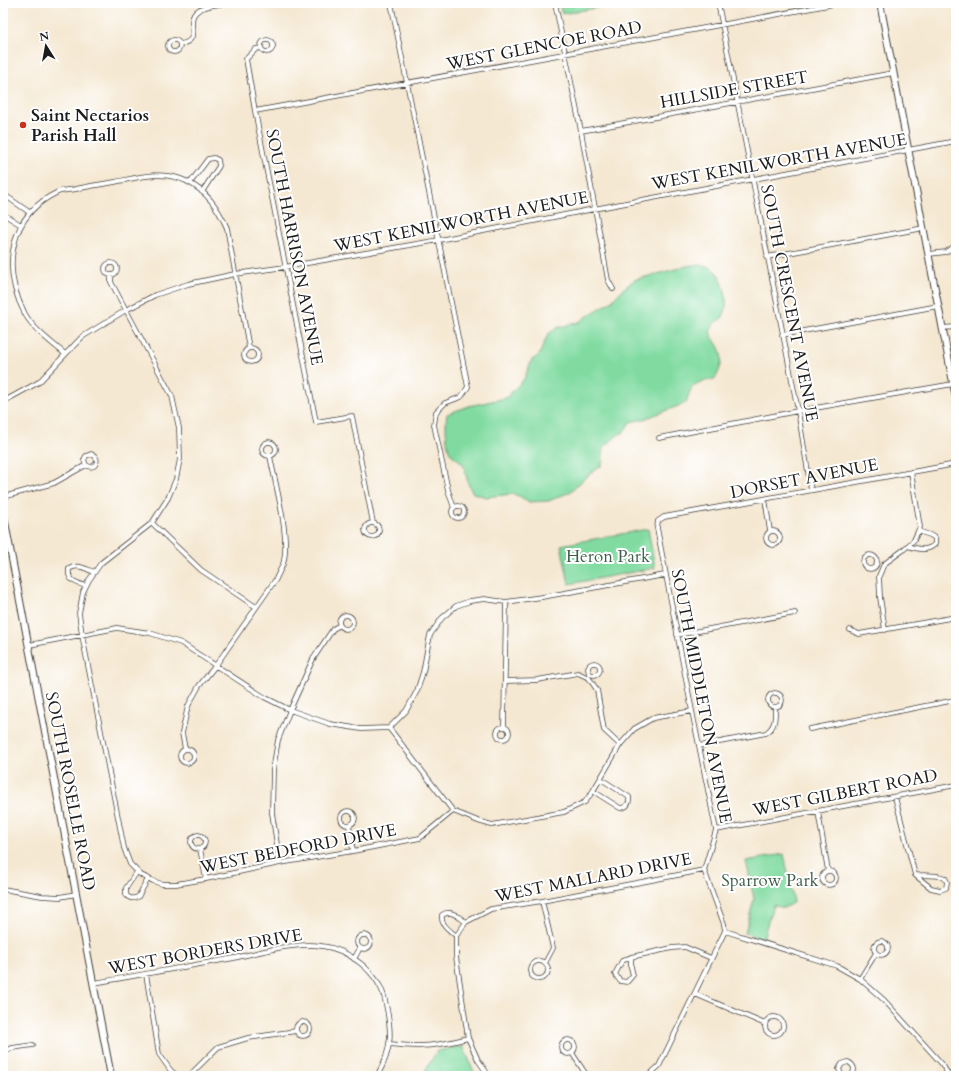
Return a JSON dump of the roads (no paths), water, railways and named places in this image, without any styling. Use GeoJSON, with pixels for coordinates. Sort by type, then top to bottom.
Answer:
{"type":"FeatureCollection","features":[{"type":"Feature","properties":{"kind":"main road"},"geometry":{"type":"LineString","coordinates":[[880,3],[956,398]]}},
{"type":"Feature","properties":{"kind":"main road","name":"SOUTH ROSELLE ROAD"},"geometry":{"type":"LineString","coordinates":[[3,512],[111,1076]]}},
{"type":"Feature","properties":{"kind":"street"},"geometry":{"type":"LineString","coordinates":[[180,44],[191,39],[193,32],[192,16],[196,11],[226,3]]}},
{"type":"Feature","properties":{"kind":"street"},"geometry":{"type":"LineString","coordinates":[[391,3],[468,387],[461,397],[445,404],[436,412],[434,425],[448,490],[454,508]]}},
{"type":"Feature","properties":{"kind":"street"},"geometry":{"type":"LineString","coordinates":[[555,3],[581,131],[608,280],[613,289]]}},
{"type":"Feature","properties":{"kind":"street","name":"SOUTH CRESCENT AVENUE"},"geometry":{"type":"LineString","coordinates":[[718,3],[798,411],[811,490]]}},
{"type":"Feature","properties":{"kind":"street","name":"WEST GLENCOE ROAD"},"geometry":{"type":"LineString","coordinates":[[255,111],[839,3]]}},
{"type":"Feature","properties":{"kind":"street","name":"SOUTH HARRISON AVENUE"},"geometry":{"type":"LineString","coordinates":[[261,48],[256,49],[246,59],[316,422],[352,416],[373,523]]}},
{"type":"Feature","properties":{"kind":"street","name":"HILLSIDE STREET"},"geometry":{"type":"LineString","coordinates":[[581,131],[893,73]]}},
{"type":"Feature","properties":{"kind":"street","name":"WEST KENILWORTH AVENUE"},"geometry":{"type":"LineString","coordinates":[[3,400],[8,399],[39,382],[82,338],[126,310],[155,295],[188,284],[235,274],[285,267],[438,240],[956,141]]}},
{"type":"Feature","properties":{"kind":"street"},"geometry":{"type":"LineString","coordinates":[[190,183],[208,158],[218,160],[219,166],[202,192]]}},
{"type":"Feature","properties":{"kind":"street"},"geometry":{"type":"LineString","coordinates":[[65,354],[39,332],[25,314],[16,293],[12,271],[12,251],[21,225],[29,212],[59,192],[156,175],[169,175],[190,183],[209,198],[218,210],[227,228],[249,348]]}},
{"type":"Feature","properties":{"kind":"street"},"geometry":{"type":"LineString","coordinates":[[3,197],[6,196],[29,212]]}},
{"type":"Feature","properties":{"kind":"street"},"geometry":{"type":"LineString","coordinates":[[3,214],[21,225]]}},
{"type":"Feature","properties":{"kind":"street"},"geometry":{"type":"LineString","coordinates":[[767,257],[924,228]]}},
{"type":"Feature","properties":{"kind":"street"},"geometry":{"type":"LineString","coordinates":[[929,254],[946,252],[956,246]]}},
{"type":"Feature","properties":{"kind":"street"},"geometry":{"type":"LineString","coordinates":[[111,275],[111,282],[172,396],[179,428],[180,459],[176,479],[168,498],[152,523],[106,558],[94,572],[86,586],[79,614],[124,848],[130,864],[137,872],[126,888],[126,896],[132,899],[138,897],[148,879]]}},
{"type":"Feature","properties":{"kind":"street"},"geometry":{"type":"LineString","coordinates":[[782,335],[938,306]]}},
{"type":"Feature","properties":{"kind":"street"},"geometry":{"type":"LineString","coordinates":[[942,328],[956,327]]}},
{"type":"Feature","properties":{"kind":"street"},"geometry":{"type":"LineString","coordinates":[[658,438],[798,411],[953,384]]}},
{"type":"Feature","properties":{"kind":"street"},"geometry":{"type":"LineString","coordinates":[[185,749],[182,733],[188,706],[199,686],[216,665],[276,578],[283,564],[285,550],[284,526],[270,456]]}},
{"type":"Feature","properties":{"kind":"street","name":"DORSET AVENUE"},"geometry":{"type":"LineString","coordinates":[[658,521],[668,516],[956,464]]}},
{"type":"Feature","properties":{"kind":"street"},"geometry":{"type":"LineString","coordinates":[[3,496],[54,483],[86,465]]}},
{"type":"Feature","properties":{"kind":"street"},"geometry":{"type":"LineString","coordinates":[[885,630],[880,597],[879,576],[884,564],[914,540],[920,527],[911,472]]}},
{"type":"Feature","properties":{"kind":"street"},"geometry":{"type":"LineString","coordinates":[[765,499],[770,531]]}},
{"type":"Feature","properties":{"kind":"street","name":"SOUTH MIDDLETON AVENUE"},"geometry":{"type":"LineString","coordinates":[[658,521],[657,528],[665,575],[716,830],[704,870]]}},
{"type":"Feature","properties":{"kind":"street"},"geometry":{"type":"LineString","coordinates":[[152,523],[201,570],[256,607]]}},
{"type":"Feature","properties":{"kind":"street"},"geometry":{"type":"LineString","coordinates":[[908,546],[923,550],[931,548],[935,544],[934,538],[918,531]]}},
{"type":"Feature","properties":{"kind":"street"},"geometry":{"type":"LineString","coordinates":[[875,565],[882,569]]}},
{"type":"Feature","properties":{"kind":"street"},"geometry":{"type":"LineString","coordinates":[[86,586],[71,579],[69,576],[69,569],[79,566],[94,572]]}},
{"type":"Feature","properties":{"kind":"street"},"geometry":{"type":"LineString","coordinates":[[29,646],[117,628],[150,633],[181,643],[264,697],[290,710],[330,724],[362,730],[389,728],[406,711],[417,691],[423,672],[430,635],[442,618],[456,606],[470,600],[484,599],[506,602],[665,575]]}},
{"type":"Feature","properties":{"kind":"street"},"geometry":{"type":"LineString","coordinates":[[504,727],[506,681],[506,602]]}},
{"type":"Feature","properties":{"kind":"street"},"geometry":{"type":"LineString","coordinates":[[677,635],[795,613]]}},
{"type":"Feature","properties":{"kind":"street"},"geometry":{"type":"LineString","coordinates":[[850,630],[859,634],[956,617]]}},
{"type":"Feature","properties":{"kind":"street"},"geometry":{"type":"LineString","coordinates":[[280,863],[272,813],[273,770],[278,740],[313,659],[332,629],[340,625]]}},
{"type":"Feature","properties":{"kind":"street"},"geometry":{"type":"LineString","coordinates":[[506,681],[537,680],[578,673],[590,676],[597,690],[604,730],[620,745]]}},
{"type":"Feature","properties":{"kind":"street"},"geometry":{"type":"LineString","coordinates":[[810,729],[956,699]]}},
{"type":"Feature","properties":{"kind":"street"},"geometry":{"type":"LineString","coordinates":[[699,746],[766,733],[772,730],[775,724],[775,707]]}},
{"type":"Feature","properties":{"kind":"street"},"geometry":{"type":"LineString","coordinates":[[389,728],[453,811],[492,825],[564,812],[585,802],[601,779],[620,745],[634,729],[653,718],[692,711]]}},
{"type":"Feature","properties":{"kind":"street"},"geometry":{"type":"LineString","coordinates":[[593,791],[620,808],[628,806],[630,801],[629,797],[601,779]]}},
{"type":"Feature","properties":{"kind":"street","name":"WEST GILBERT ROAD"},"geometry":{"type":"LineString","coordinates":[[716,830],[956,785]]}},
{"type":"Feature","properties":{"kind":"street"},"geometry":{"type":"LineString","coordinates":[[895,797],[915,875],[931,888],[940,890],[946,888],[947,882],[945,878],[939,875],[915,875]]}},
{"type":"Feature","properties":{"kind":"street","name":"WEST BEDFORD DRIVE"},"geometry":{"type":"LineString","coordinates":[[137,872],[148,879],[169,885],[206,879],[280,863],[353,851],[420,838],[453,811]]}},
{"type":"Feature","properties":{"kind":"street"},"geometry":{"type":"LineString","coordinates":[[818,811],[828,871]]}},
{"type":"Feature","properties":{"kind":"street"},"geometry":{"type":"LineString","coordinates":[[349,825],[353,851]]}},
{"type":"Feature","properties":{"kind":"street"},"geometry":{"type":"LineString","coordinates":[[200,849],[206,879]]}},
{"type":"Feature","properties":{"kind":"street"},"geometry":{"type":"LineString","coordinates":[[648,1076],[659,1066],[725,931],[724,924],[704,870]]}},
{"type":"Feature","properties":{"kind":"street","name":"WEST MALLARD DRIVE"},"geometry":{"type":"LineString","coordinates":[[456,936],[466,922],[491,909],[542,901],[704,870]]}},
{"type":"Feature","properties":{"kind":"street"},"geometry":{"type":"LineString","coordinates":[[3,889],[42,896],[60,897],[76,894]]}},
{"type":"Feature","properties":{"kind":"street"},"geometry":{"type":"LineString","coordinates":[[542,901],[552,948],[545,963]]}},
{"type":"Feature","properties":{"kind":"street"},"geometry":{"type":"LineString","coordinates":[[466,922],[452,912],[446,912],[442,915],[441,919],[443,924],[456,936],[456,957],[468,1038],[478,1060],[489,1076]]}},
{"type":"Feature","properties":{"kind":"street"},"geometry":{"type":"LineString","coordinates":[[725,931],[837,966],[860,979],[884,1000],[942,1064],[949,1076]]}},
{"type":"Feature","properties":{"kind":"street","name":"WEST BORDERS DRIVE"},"geometry":{"type":"LineString","coordinates":[[94,983],[295,946],[322,946],[341,951],[354,959],[371,973],[384,994],[390,1021],[390,1044],[382,1067],[377,1076]]}},
{"type":"Feature","properties":{"kind":"street"},"geometry":{"type":"LineString","coordinates":[[631,957],[633,975],[627,982],[620,981],[615,974],[622,961],[631,957],[672,948],[684,947],[711,958]]}},
{"type":"Feature","properties":{"kind":"street"},"geometry":{"type":"LineString","coordinates":[[354,959],[360,948]]}},
{"type":"Feature","properties":{"kind":"street"},"geometry":{"type":"LineString","coordinates":[[860,979],[876,953]]}},
{"type":"Feature","properties":{"kind":"street"},"geometry":{"type":"LineString","coordinates":[[538,961],[545,963],[548,969],[546,976],[540,979],[534,977],[530,971],[532,964],[538,961]]}},
{"type":"Feature","properties":{"kind":"street"},"geometry":{"type":"LineString","coordinates":[[146,974],[159,1054],[171,1071],[178,1076]]}},
{"type":"Feature","properties":{"kind":"street"},"geometry":{"type":"LineString","coordinates":[[695,994],[765,1024]]}},
{"type":"Feature","properties":{"kind":"street"},"geometry":{"type":"LineString","coordinates":[[776,1017],[782,1021],[783,1028],[779,1033],[772,1035],[766,1031],[765,1024],[769,1018],[776,1017]]}},
{"type":"Feature","properties":{"kind":"street"},"geometry":{"type":"LineString","coordinates":[[189,1076],[218,1047],[248,1038],[296,1031]]}},
{"type":"Feature","properties":{"kind":"street"},"geometry":{"type":"LineString","coordinates":[[390,1044],[412,1047],[442,1045],[468,1038]]}},
{"type":"Feature","properties":{"kind":"street"},"geometry":{"type":"LineString","coordinates":[[3,1052],[12,1048],[32,1045]]}},
{"type":"Feature","properties":{"kind":"street"},"geometry":{"type":"LineString","coordinates":[[572,1053],[587,1076]]}},
{"type":"Feature","properties":{"kind":"street"},"geometry":{"type":"LineString","coordinates":[[843,1076],[839,1069],[840,1066],[848,1062],[852,1065],[854,1071],[853,1075]]}},
{"type":"Feature","properties":{"kind":"place","name":"Saint Nectarios Parish Hall"},"geometry":{"type":"Point","coordinates":[23,125]}},
{"type":"Feature","properties":{"kind":"park label","name":"Heron Park"},"geometry":{"type":"Point","coordinates":[608,556]}},
{"type":"Feature","properties":{"kind":"park label","name":"Sparrow Park"},"geometry":{"type":"Point","coordinates":[770,880]}}]}
